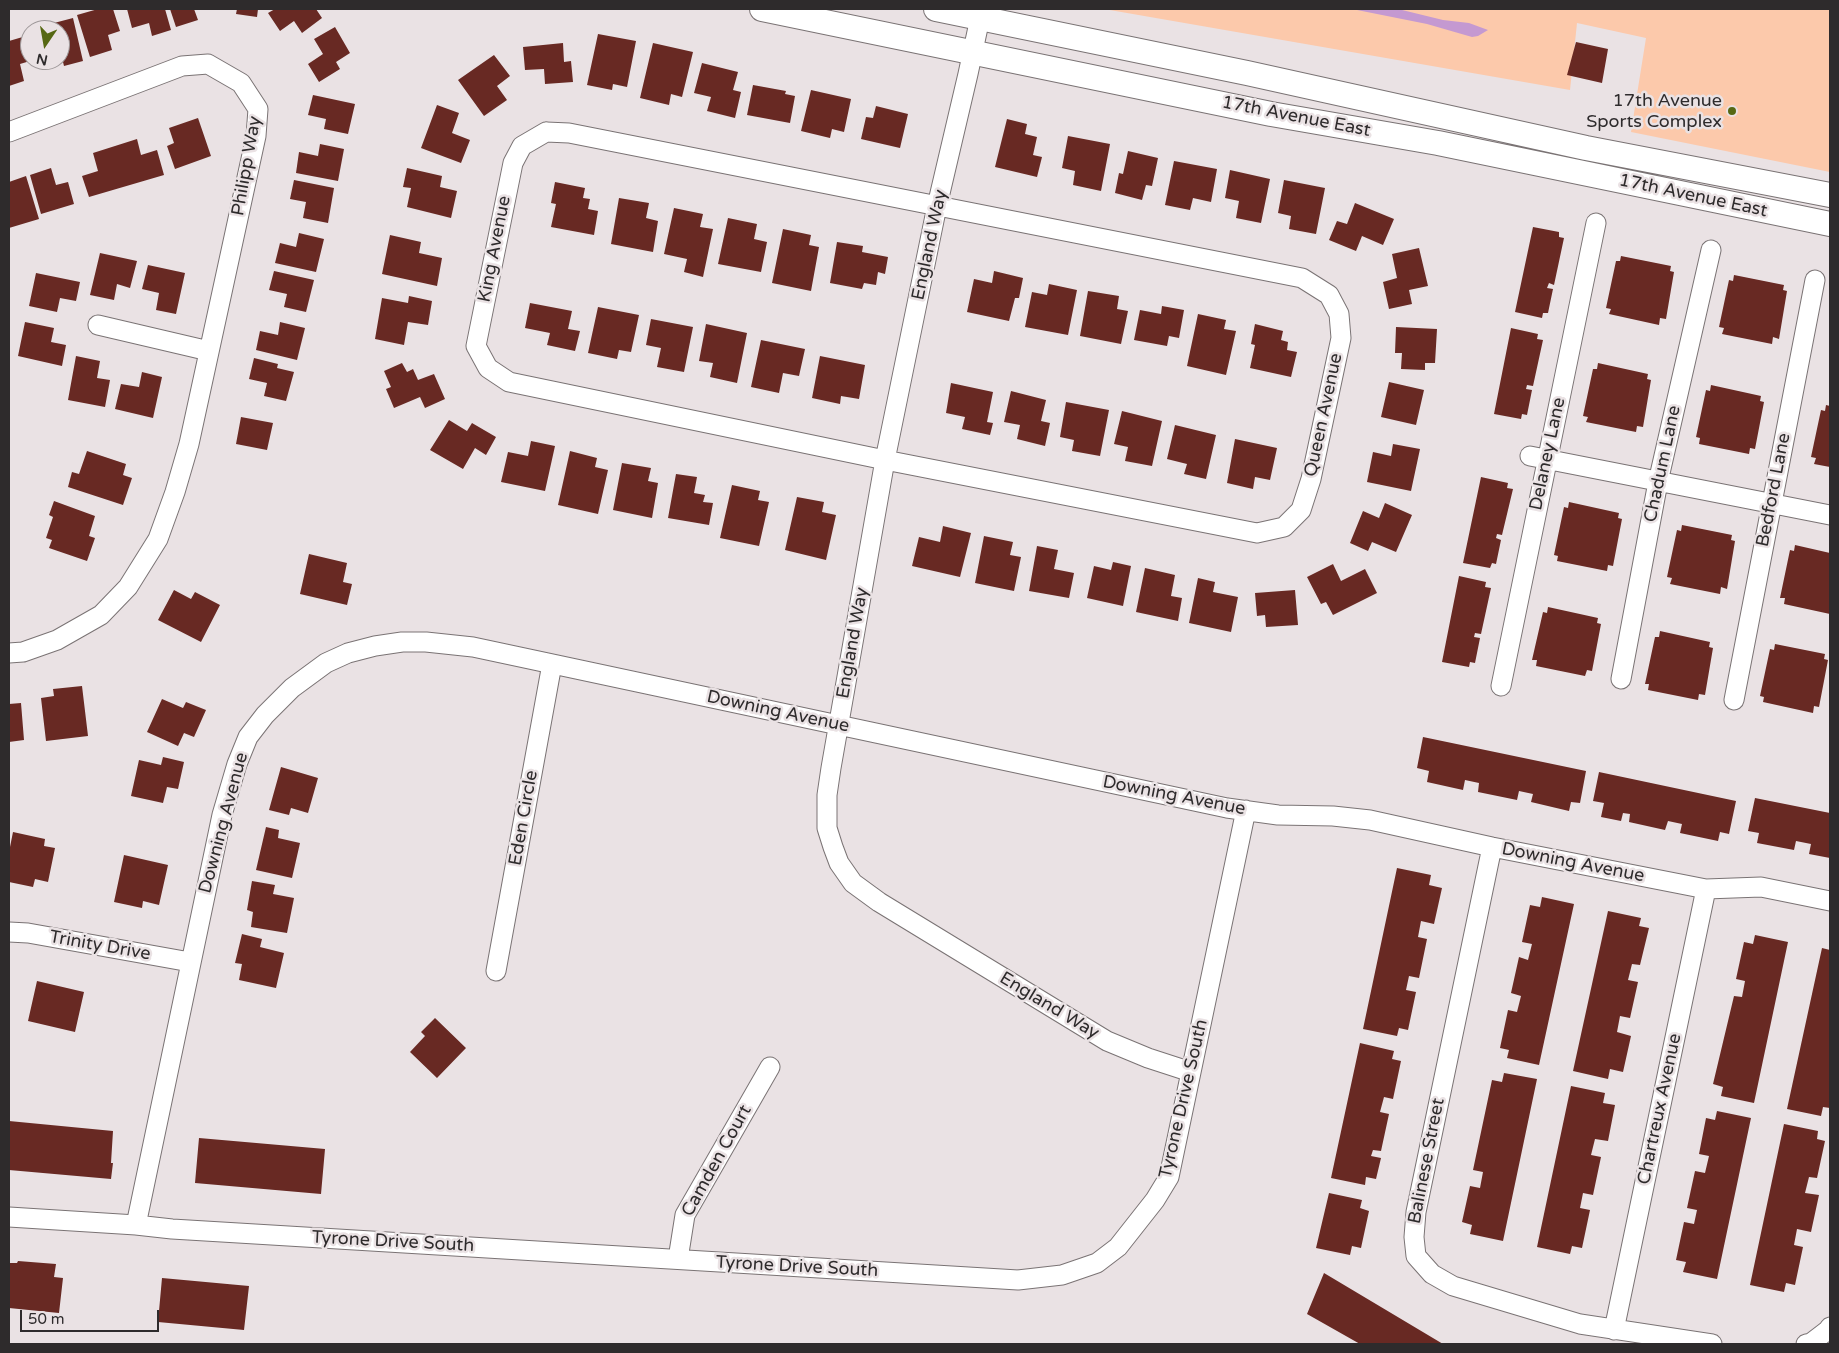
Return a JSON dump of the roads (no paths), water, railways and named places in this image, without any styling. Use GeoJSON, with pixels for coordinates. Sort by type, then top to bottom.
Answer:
{"type":"FeatureCollection","features":[{"type":"Feature","properties":{"kind":"street","name":"17th Avenue East"},"geometry":{"type":"LineString","coordinates":[[762,9],[1271,114],[1447,145],[1830,224]]}},
{"type":"Feature","properties":{"kind":"street","name":"17th Avenue East"},"geometry":{"type":"LineString","coordinates":[[936,9],[1247,73],[1586,148],[1830,195]]}},
{"type":"Feature","properties":{"kind":"street","name":"England Way"},"geometry":{"type":"LineString","coordinates":[[980,18],[937,206],[885,460],[838,725],[827,796],[827,828],[832,847],[840,863],[854,883],[887,907],[1107,1041],[1148,1058],[1191,1072]]}},
{"type":"Feature","properties":{"kind":"street","name":"Philipp Way"},"geometry":{"type":"LineString","coordinates":[[9,132],[182,66],[208,64],[240,83],[258,109],[256,136],[189,444],[176,492],[158,539],[128,587],[101,615],[57,640],[23,652],[9,653]]}},
{"type":"Feature","properties":{"kind":"street","name":"King Avenue"},"geometry":{"type":"LineString","coordinates":[[885,460],[509,382],[488,368],[476,346],[513,164],[522,146],[546,132],[569,133],[937,206]]}},
{"type":"Feature","properties":{"kind":"street","name":"Queen Avenue"},"geometry":{"type":"LineString","coordinates":[[885,460],[1257,533],[1284,527],[1301,510],[1311,479],[1341,338],[1338,314],[1329,295],[1302,278],[937,206]]}},
{"type":"Feature","properties":{"kind":"street","name":"Delaney Lane"},"geometry":{"type":"LineString","coordinates":[[1501,686],[1539,458],[1596,223]]}},
{"type":"Feature","properties":{"kind":"street","name":"Chadum Lane"},"geometry":{"type":"LineString","coordinates":[[1622,679],[1658,482],[1710,250]]}},
{"type":"Feature","properties":{"kind":"street","name":"Bedford Lane"},"geometry":{"type":"LineString","coordinates":[[1734,700],[1815,280]]}},
{"type":"Feature","properties":{"kind":"street"},"geometry":{"type":"LineString","coordinates":[[98,325],[209,351]]}},
{"type":"Feature","properties":{"kind":"street"},"geometry":{"type":"LineString","coordinates":[[1539,458],[1830,515]]}},
{"type":"Feature","properties":{"kind":"street","name":"Downing Avenue"},"geometry":{"type":"LineString","coordinates":[[136,1225],[222,816],[248,737],[265,715],[292,688],[326,663],[348,653],[375,646],[402,642],[426,642],[473,647],[1246,810],[1278,815],[1333,816],[1370,820],[1492,847],[1706,889],[1761,887],[1830,901]]}},
{"type":"Feature","properties":{"kind":"street","name":"Eden Circle"},"geometry":{"type":"LineString","coordinates":[[496,971],[552,664]]}},
{"type":"Feature","properties":{"kind":"street","name":"Tyrone Drive South"},"geometry":{"type":"LineString","coordinates":[[9,1217],[172,1229],[1018,1280],[1062,1275],[1097,1263],[1118,1246],[1155,1200],[1169,1177],[1246,810]]}},
{"type":"Feature","properties":{"kind":"street","name":"Balinese Street"},"geometry":{"type":"LineString","coordinates":[[1492,847],[1416,1212],[1414,1237],[1416,1256],[1432,1274],[1454,1286],[1580,1324],[1712,1344]]}},
{"type":"Feature","properties":{"kind":"street","name":"Chartreux Avenue"},"geometry":{"type":"LineString","coordinates":[[1614,1330],[1706,889]]}},
{"type":"Feature","properties":{"kind":"street","name":"Trinity Drive"},"geometry":{"type":"LineString","coordinates":[[9,932],[28,933],[190,962]]}},
{"type":"Feature","properties":{"kind":"street","name":"Camden Court"},"geometry":{"type":"LineString","coordinates":[[678,1260],[685,1215],[770,1068]]}},
{"type":"Feature","properties":{"kind":"street"},"geometry":{"type":"LineString","coordinates":[[1806,1344],[1811,1343],[1830,1327]]}},
{"type":"Feature","properties":{"kind":"place","name":"17th Avenue Sports Complex"},"geometry":{"type":"Point","coordinates":[1732,111]}}]}
